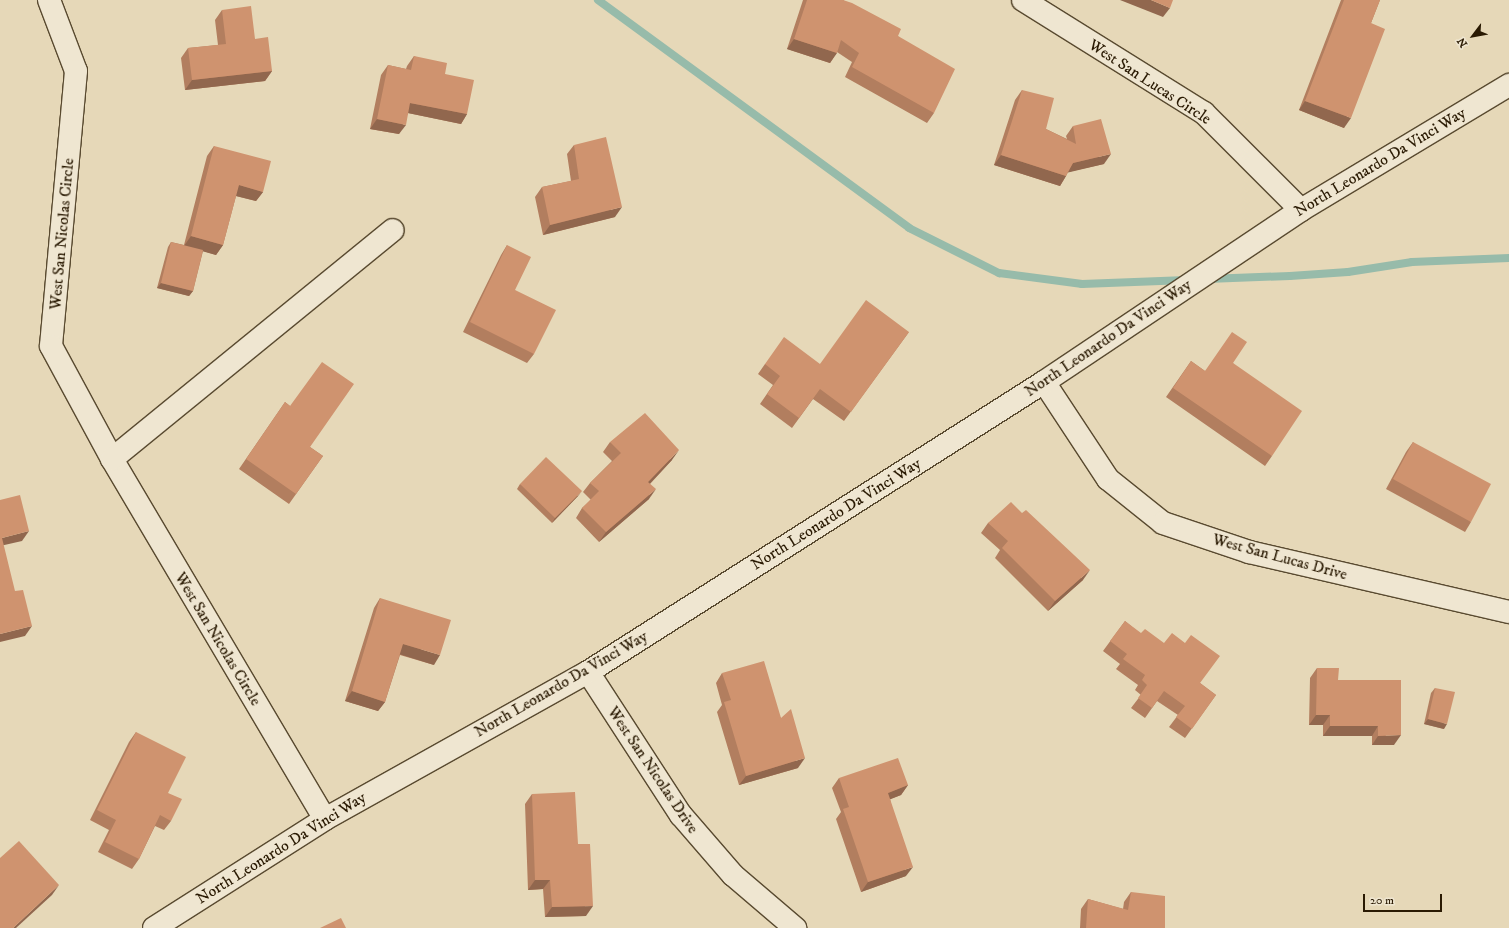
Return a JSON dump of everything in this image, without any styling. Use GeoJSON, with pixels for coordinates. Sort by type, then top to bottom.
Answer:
{"type":"FeatureCollection","features":[{"type":"Feature","properties":{"kind":"street","name":"West San Nicolas Circle"},"geometry":{"type":"LineString","coordinates":[[49,0],[76,71],[52,346],[112,459],[324,819]]}},
{"type":"Feature","properties":{"kind":"street","name":"West San Lucas Circle"},"geometry":{"type":"LineString","coordinates":[[1023,0],[1204,113],[1301,210]]}},
{"type":"Feature","properties":{"kind":"street","name":"North Leonardo Da Vinci Way"},"geometry":{"type":"LineString","coordinates":[[154,928],[324,819],[588,672],[1044,382],[1301,210],[1509,85]]}},
{"type":"Feature","properties":{"kind":"street"},"geometry":{"type":"LineString","coordinates":[[112,459],[393,230]]}},
{"type":"Feature","properties":{"kind":"street","name":"West San Lucas Drive"},"geometry":{"type":"LineString","coordinates":[[1044,382],[1108,479],[1163,523],[1249,552],[1509,612]]}},
{"type":"Feature","properties":{"kind":"street","name":"West San Nicolas Drive"},"geometry":{"type":"LineString","coordinates":[[588,672],[681,815],[733,875],[794,928]]}},
{"type":"Feature","properties":{"kind":"building"},"geometry":{"type":"Polygon","coordinates":[[[807,0],[843,0],[852,3],[901,29],[898,36],[955,69],[934,113],[852,67],[859,53],[841,40],[837,53],[794,39],[807,0]]]}},
{"type":"Feature","properties":{"kind":"building"},"geometry":{"type":"Polygon","coordinates":[[[1151,0],[1173,0],[1170,8],[1151,0]]]}},
{"type":"Feature","properties":{"kind":"building"},"geometry":{"type":"Polygon","coordinates":[[[1344,0],[1380,0],[1371,23],[1385,29],[1351,118],[1305,101],[1344,0]]]}},
{"type":"Feature","properties":{"kind":"building"},"geometry":{"type":"Polygon","coordinates":[[[251,6],[255,39],[268,37],[272,71],[192,80],[188,48],[226,44],[222,10],[251,6]]]}},
{"type":"Feature","properties":{"kind":"building"},"geometry":{"type":"Polygon","coordinates":[[[414,56],[447,63],[445,74],[474,80],[467,114],[410,103],[406,125],[377,119],[388,65],[411,70],[414,56]]]}},
{"type":"Feature","properties":{"kind":"building"},"geometry":{"type":"Polygon","coordinates":[[[1022,90],[1054,98],[1046,129],[1076,144],[1073,126],[1101,119],[1111,154],[1073,163],[1066,176],[1001,155],[1022,90]]]}},
{"type":"Feature","properties":{"kind":"building"},"geometry":{"type":"Polygon","coordinates":[[[606,137],[622,207],[550,225],[542,187],[579,179],[574,145],[606,137]]]}},
{"type":"Feature","properties":{"kind":"building"},"geometry":{"type":"Polygon","coordinates":[[[214,146],[271,161],[263,192],[239,185],[223,245],[191,236],[214,146]]]}},
{"type":"Feature","properties":{"kind":"building"},"geometry":{"type":"Polygon","coordinates":[[[171,242],[203,250],[193,291],[161,283],[171,242]]]}},
{"type":"Feature","properties":{"kind":"building"},"geometry":{"type":"Polygon","coordinates":[[[507,245],[531,257],[515,290],[556,310],[534,354],[470,322],[507,245]]]}},
{"type":"Feature","properties":{"kind":"building"},"geometry":{"type":"Polygon","coordinates":[[[866,300],[909,332],[851,412],[820,389],[799,418],[767,394],[780,376],[765,364],[784,337],[820,364],[866,300]]]}},
{"type":"Feature","properties":{"kind":"building"},"geometry":{"type":"Polygon","coordinates":[[[1232,332],[1247,342],[1233,363],[1302,411],[1272,456],[1173,388],[1191,361],[1205,371],[1232,332]]]}},
{"type":"Feature","properties":{"kind":"building"},"geometry":{"type":"Polygon","coordinates":[[[322,362],[354,384],[310,447],[323,456],[296,494],[246,459],[285,402],[290,406],[322,362]]]}},
{"type":"Feature","properties":{"kind":"building"},"geometry":{"type":"Polygon","coordinates":[[[645,413],[679,450],[648,482],[656,489],[606,532],[582,508],[599,491],[590,483],[621,453],[610,442],[645,413]]]}},
{"type":"Feature","properties":{"kind":"building"},"geometry":{"type":"Polygon","coordinates":[[[1413,442],[1491,484],[1471,522],[1393,479],[1413,442]]]}},
{"type":"Feature","properties":{"kind":"building"},"geometry":{"type":"Polygon","coordinates":[[[546,457],[582,491],[555,518],[520,484],[546,457]]]}},
{"type":"Feature","properties":{"kind":"building"},"geometry":{"type":"Polygon","coordinates":[[[20,495],[29,531],[2,538],[15,591],[23,590],[32,626],[0,634],[0,500],[20,495]]]}},
{"type":"Feature","properties":{"kind":"building"},"geometry":{"type":"Polygon","coordinates":[[[1011,502],[1022,513],[1026,510],[1090,570],[1055,601],[1002,548],[1008,541],[988,523],[1011,502]]]}},
{"type":"Feature","properties":{"kind":"building"},"geometry":{"type":"Polygon","coordinates":[[[380,598],[451,620],[440,655],[403,644],[385,702],[352,691],[380,598]]]}},
{"type":"Feature","properties":{"kind":"building"},"geometry":{"type":"Polygon","coordinates":[[[1125,621],[1141,633],[1145,629],[1164,643],[1172,633],[1185,643],[1191,635],[1220,656],[1200,683],[1216,695],[1192,729],[1176,717],[1185,706],[1164,691],[1152,708],[1138,698],[1147,685],[1142,680],[1145,675],[1123,659],[1127,654],[1110,641],[1125,621]]]}},
{"type":"Feature","properties":{"kind":"building"},"geometry":{"type":"Polygon","coordinates":[[[764,661],[781,718],[791,709],[805,758],[746,776],[724,702],[731,700],[722,673],[764,661]]]}},
{"type":"Feature","properties":{"kind":"building"},"geometry":{"type":"Polygon","coordinates":[[[1317,668],[1339,668],[1338,680],[1401,680],[1401,735],[1378,736],[1378,726],[1330,726],[1330,715],[1316,715],[1317,668]]]}},
{"type":"Feature","properties":{"kind":"building"},"geometry":{"type":"Polygon","coordinates":[[[1435,688],[1455,692],[1447,724],[1428,719],[1435,688]]]}},
{"type":"Feature","properties":{"kind":"building"},"geometry":{"type":"Polygon","coordinates":[[[136,732],[186,757],[168,793],[182,799],[171,821],[160,815],[139,859],[105,842],[116,820],[97,810],[136,732]]]}},
{"type":"Feature","properties":{"kind":"building"},"geometry":{"type":"Polygon","coordinates":[[[898,758],[908,785],[888,793],[913,867],[868,882],[843,809],[849,807],[839,778],[898,758]]]}},
{"type":"Feature","properties":{"kind":"building"},"geometry":{"type":"Polygon","coordinates":[[[575,792],[578,844],[590,844],[593,906],[552,907],[550,880],[535,880],[532,794],[575,792]]]}},
{"type":"Feature","properties":{"kind":"building"},"geometry":{"type":"Polygon","coordinates":[[[19,841],[59,885],[13,928],[0,928],[0,858],[19,841]]]}},
{"type":"Feature","properties":{"kind":"building"},"geometry":{"type":"Polygon","coordinates":[[[1131,892],[1165,896],[1165,928],[1086,928],[1088,899],[1128,910],[1131,892]]]}},
{"type":"Feature","properties":{"kind":"building"},"geometry":{"type":"Polygon","coordinates":[[[341,918],[346,928],[320,928],[341,918]]]}},
{"type":"Feature","properties":{"kind":"waterway"},"geometry":{"type":"LineString","coordinates":[[598,0],[909,228],[999,273],[1082,284],[1187,280]]}},
{"type":"Feature","properties":{"kind":"waterway"},"geometry":{"type":"LineString","coordinates":[[1207,279],[1348,272],[1412,262],[1509,258]]}}]}
